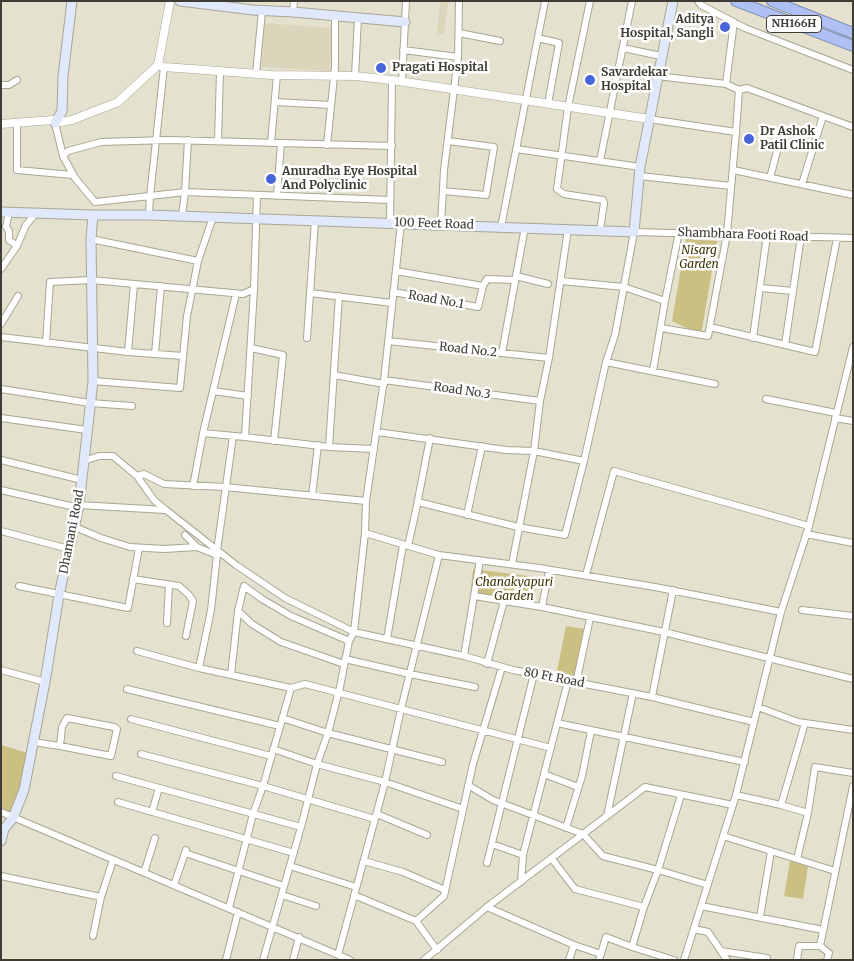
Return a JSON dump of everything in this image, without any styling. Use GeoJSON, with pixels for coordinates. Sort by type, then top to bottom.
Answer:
{"type":"FeatureCollection","features":[{"type":"Feature","properties":{"kind":"highway","name":"NH166H"},"geometry":{"type":"LineString","coordinates":[[736,1],[853,46]]}},
{"type":"Feature","properties":{"kind":"highway"},"geometry":{"type":"LineString","coordinates":[[772,1],[795,6],[853,33]]}},
{"type":"Feature","properties":{"kind":"main road"},"geometry":{"type":"LineString","coordinates":[[180,1],[405,22]]}},
{"type":"Feature","properties":{"kind":"main road"},"geometry":{"type":"LineString","coordinates":[[634,232],[640,172],[673,1]]}},
{"type":"Feature","properties":{"kind":"main road"},"geometry":{"type":"LineString","coordinates":[[55,123],[62,111],[69,2]]}},
{"type":"Feature","properties":{"kind":"main road","name":"100 Feet Road"},"geometry":{"type":"LineString","coordinates":[[5,212],[256,218],[634,232]]}},
{"type":"Feature","properties":{"kind":"main road","name":"Dhamani Road"},"geometry":{"type":"LineString","coordinates":[[1,841],[4,829],[13,818],[24,790],[45,682],[59,594],[79,506],[92,380],[91,240],[93,215]]}},
{"type":"Feature","properties":{"kind":"street"},"geometry":{"type":"LineString","coordinates":[[150,215],[161,66],[170,1]]}},
{"type":"Feature","properties":{"kind":"street"},"geometry":{"type":"LineString","coordinates":[[293,12],[294,1]]}},
{"type":"Feature","properties":{"kind":"street"},"geometry":{"type":"LineString","coordinates":[[402,82],[406,1]]}},
{"type":"Feature","properties":{"kind":"street"},"geometry":{"type":"LineString","coordinates":[[440,225],[458,56],[459,1]]}},
{"type":"Feature","properties":{"kind":"street"},"geometry":{"type":"LineString","coordinates":[[501,227],[545,1]]}},
{"type":"Feature","properties":{"kind":"street"},"geometry":{"type":"LineString","coordinates":[[590,1],[568,107],[557,189],[564,194],[603,200],[600,230]]}},
{"type":"Feature","properties":{"kind":"street"},"geometry":{"type":"LineString","coordinates":[[600,161],[632,1]]}},
{"type":"Feature","properties":{"kind":"street"},"geometry":{"type":"LineString","coordinates":[[698,1],[701,5],[734,22],[853,70]]}},
{"type":"Feature","properties":{"kind":"street"},"geometry":{"type":"LineString","coordinates":[[256,7],[256,74]]}},
{"type":"Feature","properties":{"kind":"street"},"geometry":{"type":"LineString","coordinates":[[327,144],[335,68],[335,18]]}},
{"type":"Feature","properties":{"kind":"street"},"geometry":{"type":"LineString","coordinates":[[355,76],[358,18]]}},
{"type":"Feature","properties":{"kind":"street"},"geometry":{"type":"LineString","coordinates":[[726,84],[734,22]]}},
{"type":"Feature","properties":{"kind":"street"},"geometry":{"type":"LineString","coordinates":[[458,32],[500,41]]}},
{"type":"Feature","properties":{"kind":"street"},"geometry":{"type":"LineString","coordinates":[[538,38],[560,43],[548,104]]}},
{"type":"Feature","properties":{"kind":"street"},"geometry":{"type":"LineString","coordinates":[[623,48],[661,56]]}},
{"type":"Feature","properties":{"kind":"street"},"geometry":{"type":"LineString","coordinates":[[403,50],[458,56]]}},
{"type":"Feature","properties":{"kind":"street"},"geometry":{"type":"LineString","coordinates":[[1,124],[53,120],[55,123],[72,120],[118,102],[161,66],[256,74],[355,76],[392,80],[736,132]]}},
{"type":"Feature","properties":{"kind":"street"},"geometry":{"type":"LineString","coordinates":[[218,141],[220,71]]}},
{"type":"Feature","properties":{"kind":"street"},"geometry":{"type":"LineString","coordinates":[[271,143],[277,75]]}},
{"type":"Feature","properties":{"kind":"street"},"geometry":{"type":"LineString","coordinates":[[657,76],[726,84],[739,90],[747,88],[853,127]]}},
{"type":"Feature","properties":{"kind":"street"},"geometry":{"type":"LineString","coordinates":[[1,85],[9,85],[17,80]]}},
{"type":"Feature","properties":{"kind":"street"},"geometry":{"type":"LineString","coordinates":[[390,223],[392,80]]}},
{"type":"Feature","properties":{"kind":"street"},"geometry":{"type":"LineString","coordinates":[[661,328],[708,336],[726,234],[739,90]]}},
{"type":"Feature","properties":{"kind":"street"},"geometry":{"type":"LineString","coordinates":[[275,102],[331,105]]}},
{"type":"Feature","properties":{"kind":"street"},"geometry":{"type":"LineString","coordinates":[[802,184],[823,116]]}},
{"type":"Feature","properties":{"kind":"street"},"geometry":{"type":"LineString","coordinates":[[18,123],[16,170],[73,175]]}},
{"type":"Feature","properties":{"kind":"street"},"geometry":{"type":"LineString","coordinates":[[55,123],[63,156],[73,175],[96,202]]}},
{"type":"Feature","properties":{"kind":"street"},"geometry":{"type":"LineString","coordinates":[[770,178],[782,132]]}},
{"type":"Feature","properties":{"kind":"street"},"geometry":{"type":"LineString","coordinates":[[63,156],[68,151],[101,142],[157,140],[392,146]]}},
{"type":"Feature","properties":{"kind":"street"},"geometry":{"type":"LineString","coordinates":[[182,216],[188,140]]}},
{"type":"Feature","properties":{"kind":"street"},"geometry":{"type":"LineString","coordinates":[[443,191],[486,195],[494,147],[448,140]]}},
{"type":"Feature","properties":{"kind":"street"},"geometry":{"type":"LineString","coordinates":[[277,196],[281,143]]}},
{"type":"Feature","properties":{"kind":"street"},"geometry":{"type":"LineString","coordinates":[[516,149],[600,161],[640,172],[731,186]]}},
{"type":"Feature","properties":{"kind":"street"},"geometry":{"type":"LineString","coordinates":[[732,170],[853,195]]}},
{"type":"Feature","properties":{"kind":"street"},"geometry":{"type":"LineString","coordinates":[[96,202],[185,192],[390,200]]}},
{"type":"Feature","properties":{"kind":"street"},"geometry":{"type":"LineString","coordinates":[[245,437],[254,289],[257,195]]}},
{"type":"Feature","properties":{"kind":"street"},"geometry":{"type":"LineString","coordinates":[[93,215],[96,202]]}},
{"type":"Feature","properties":{"kind":"street"},"geometry":{"type":"LineString","coordinates":[[5,212],[9,240],[17,246]]}},
{"type":"Feature","properties":{"kind":"street"},"geometry":{"type":"LineString","coordinates":[[1,269],[17,246],[26,225],[36,213]]}},
{"type":"Feature","properties":{"kind":"street"},"geometry":{"type":"LineString","coordinates":[[92,380],[180,388],[187,316],[192,290],[198,262],[214,217]]}},
{"type":"Feature","properties":{"kind":"street"},"geometry":{"type":"LineString","coordinates":[[307,338],[315,220]]}},
{"type":"Feature","properties":{"kind":"street"},"geometry":{"type":"LineString","coordinates":[[263,960],[317,764],[328,733],[349,642],[354,632],[365,533],[366,501],[384,382],[401,223]]}},
{"type":"Feature","properties":{"kind":"street"},"geometry":{"type":"LineString","coordinates":[[502,353],[525,227]]}},
{"type":"Feature","properties":{"kind":"street"},"geometry":{"type":"LineString","coordinates":[[512,564],[534,451],[540,401],[549,358],[568,229]]}},
{"type":"Feature","properties":{"kind":"street"},"geometry":{"type":"LineString","coordinates":[[418,502],[518,527],[565,535],[606,362],[615,335],[634,232]]}},
{"type":"Feature","properties":{"kind":"street","name":"Shambhara Footi Road"},"geometry":{"type":"LineString","coordinates":[[634,232],[853,238]]}},
{"type":"Feature","properties":{"kind":"street"},"geometry":{"type":"LineString","coordinates":[[654,371],[665,300],[679,232]]}},
{"type":"Feature","properties":{"kind":"street"},"geometry":{"type":"LineString","coordinates":[[753,338],[767,235]]}},
{"type":"Feature","properties":{"kind":"street"},"geometry":{"type":"LineString","coordinates":[[785,345],[801,236]]}},
{"type":"Feature","properties":{"kind":"street"},"geometry":{"type":"LineString","coordinates":[[710,327],[815,352],[836,238]]}},
{"type":"Feature","properties":{"kind":"street"},"geometry":{"type":"LineString","coordinates":[[91,240],[198,262]]}},
{"type":"Feature","properties":{"kind":"street"},"geometry":{"type":"LineString","coordinates":[[396,271],[483,286],[487,279],[516,278],[548,284]]}},
{"type":"Feature","properties":{"kind":"street"},"geometry":{"type":"LineString","coordinates":[[46,342],[50,282],[91,280],[236,294],[243,294],[254,289]]}},
{"type":"Feature","properties":{"kind":"street"},"geometry":{"type":"LineString","coordinates":[[561,280],[624,287],[665,300]]}},
{"type":"Feature","properties":{"kind":"street"},"geometry":{"type":"LineString","coordinates":[[128,352],[134,284]]}},
{"type":"Feature","properties":{"kind":"street"},"geometry":{"type":"LineString","coordinates":[[155,354],[161,286]]}},
{"type":"Feature","properties":{"kind":"street","name":"Road No.1"},"geometry":{"type":"LineString","coordinates":[[393,292],[478,307],[483,286]]}},
{"type":"Feature","properties":{"kind":"street"},"geometry":{"type":"LineString","coordinates":[[761,288],[793,291]]}},
{"type":"Feature","properties":{"kind":"street"},"geometry":{"type":"LineString","coordinates":[[310,292],[392,303]]}},
{"type":"Feature","properties":{"kind":"street"},"geometry":{"type":"LineString","coordinates":[[193,486],[203,433],[236,294]]}},
{"type":"Feature","properties":{"kind":"street"},"geometry":{"type":"LineString","coordinates":[[1,324],[18,296]]}},
{"type":"Feature","properties":{"kind":"street"},"geometry":{"type":"LineString","coordinates":[[329,447],[339,296]]}},
{"type":"Feature","properties":{"kind":"street"},"geometry":{"type":"LineString","coordinates":[[1,337],[128,352],[183,356]]}},
{"type":"Feature","properties":{"kind":"street","name":"Road No.2"},"geometry":{"type":"LineString","coordinates":[[388,341],[549,358]]}},
{"type":"Feature","properties":{"kind":"street"},"geometry":{"type":"LineString","coordinates":[[684,960],[736,795],[781,612],[809,526],[853,347]]}},
{"type":"Feature","properties":{"kind":"street"},"geometry":{"type":"LineString","coordinates":[[251,348],[283,355],[274,441]]}},
{"type":"Feature","properties":{"kind":"street"},"geometry":{"type":"LineString","coordinates":[[606,362],[715,384]]}},
{"type":"Feature","properties":{"kind":"street","name":"Road No.3"},"geometry":{"type":"LineString","coordinates":[[334,375],[540,401]]}},
{"type":"Feature","properties":{"kind":"street"},"geometry":{"type":"LineString","coordinates":[[1,389],[132,406]]}},
{"type":"Feature","properties":{"kind":"street"},"geometry":{"type":"LineString","coordinates":[[213,391],[248,396]]}},
{"type":"Feature","properties":{"kind":"street"},"geometry":{"type":"LineString","coordinates":[[766,399],[853,421]]}},
{"type":"Feature","properties":{"kind":"street"},"geometry":{"type":"LineString","coordinates":[[1,418],[87,430]]}},
{"type":"Feature","properties":{"kind":"street"},"geometry":{"type":"LineString","coordinates":[[377,432],[506,450],[534,451],[584,461]]}},
{"type":"Feature","properties":{"kind":"street"},"geometry":{"type":"LineString","coordinates":[[203,433],[329,447],[374,449]]}},
{"type":"Feature","properties":{"kind":"street"},"geometry":{"type":"LineString","coordinates":[[199,668],[211,610],[225,487],[233,436]]}},
{"type":"Feature","properties":{"kind":"street"},"geometry":{"type":"LineString","coordinates":[[387,639],[405,546],[418,502],[430,438]]}},
{"type":"Feature","properties":{"kind":"street"},"geometry":{"type":"LineString","coordinates":[[312,496],[318,445]]}},
{"type":"Feature","properties":{"kind":"street"},"geometry":{"type":"LineString","coordinates":[[467,515],[482,446]]}},
{"type":"Feature","properties":{"kind":"street"},"geometry":{"type":"LineString","coordinates":[[84,461],[99,456],[113,456],[137,476],[144,474],[164,484],[225,487],[366,501]]}},
{"type":"Feature","properties":{"kind":"street"},"geometry":{"type":"LineString","coordinates":[[1,460],[82,480]]}},
{"type":"Feature","properties":{"kind":"street"},"geometry":{"type":"LineString","coordinates":[[586,575],[614,471],[809,526]]}},
{"type":"Feature","properties":{"kind":"street","name":"80 Ft Road"},"geometry":{"type":"LineString","coordinates":[[137,476],[154,500],[217,552],[285,598],[354,632],[464,656],[487,664],[652,697],[754,722]]}},
{"type":"Feature","properties":{"kind":"street"},"geometry":{"type":"LineString","coordinates":[[1,490],[79,506],[166,510]]}},
{"type":"Feature","properties":{"kind":"street"},"geometry":{"type":"LineString","coordinates":[[75,526],[101,538],[130,547],[164,549],[197,547],[217,552]]}},
{"type":"Feature","properties":{"kind":"street"},"geometry":{"type":"LineString","coordinates":[[1,532],[69,549]]}},
{"type":"Feature","properties":{"kind":"street"},"geometry":{"type":"LineString","coordinates":[[365,533],[439,555],[586,575],[781,612]]}},
{"type":"Feature","properties":{"kind":"street"},"geometry":{"type":"LineString","coordinates":[[806,534],[853,543]]}},
{"type":"Feature","properties":{"kind":"street"},"geometry":{"type":"LineString","coordinates":[[185,536],[197,547]]}},
{"type":"Feature","properties":{"kind":"street"},"geometry":{"type":"LineString","coordinates":[[19,586],[128,608],[139,548]]}},
{"type":"Feature","properties":{"kind":"street"},"geometry":{"type":"LineString","coordinates":[[338,955],[385,782],[439,555]]}},
{"type":"Feature","properties":{"kind":"street"},"geometry":{"type":"LineString","coordinates":[[464,656],[480,560]]}},
{"type":"Feature","properties":{"kind":"street"},"geometry":{"type":"LineString","coordinates":[[542,607],[549,570]]}},
{"type":"Feature","properties":{"kind":"street"},"geometry":{"type":"LineString","coordinates":[[133,579],[179,586],[193,601],[186,636]]}},
{"type":"Feature","properties":{"kind":"street"},"geometry":{"type":"LineString","coordinates":[[167,623],[169,585]]}},
{"type":"Feature","properties":{"kind":"street"},"geometry":{"type":"LineString","coordinates":[[231,675],[238,612],[244,586],[291,616],[349,642]]}},
{"type":"Feature","properties":{"kind":"street"},"geometry":{"type":"LineString","coordinates":[[652,697],[673,590]]}},
{"type":"Feature","properties":{"kind":"street"},"geometry":{"type":"LineString","coordinates":[[475,596],[542,607],[664,632],[853,679]]}},
{"type":"Feature","properties":{"kind":"street"},"geometry":{"type":"LineString","coordinates":[[487,664],[504,601]]}},
{"type":"Feature","properties":{"kind":"street"},"geometry":{"type":"LineString","coordinates":[[802,610],[853,616]]}},
{"type":"Feature","properties":{"kind":"street"},"geometry":{"type":"LineString","coordinates":[[238,612],[252,624],[281,642],[345,661],[475,687]]}},
{"type":"Feature","properties":{"kind":"street"},"geometry":{"type":"LineString","coordinates":[[576,683],[590,618]]}},
{"type":"Feature","properties":{"kind":"street"},"geometry":{"type":"LineString","coordinates":[[137,651],[199,668],[291,688],[305,684],[551,748]]}},
{"type":"Feature","properties":{"kind":"street"},"geometry":{"type":"LineString","coordinates":[[416,921],[444,896],[468,785],[502,667]]}},
{"type":"Feature","properties":{"kind":"street"},"geometry":{"type":"LineString","coordinates":[[1,670],[45,682]]}},
{"type":"Feature","properties":{"kind":"street"},"geometry":{"type":"LineString","coordinates":[[487,864],[534,674]]}},
{"type":"Feature","properties":{"kind":"street"},"geometry":{"type":"LineString","coordinates":[[521,882],[523,855],[568,681]]}},
{"type":"Feature","properties":{"kind":"street"},"geometry":{"type":"LineString","coordinates":[[229,908],[253,814],[291,688]]}},
{"type":"Feature","properties":{"kind":"street"},"geometry":{"type":"LineString","coordinates":[[127,689],[280,726]]}},
{"type":"Feature","properties":{"kind":"street"},"geometry":{"type":"LineString","coordinates":[[607,816],[633,693]]}},
{"type":"Feature","properties":{"kind":"street"},"geometry":{"type":"LineString","coordinates":[[758,707],[805,723],[853,730]]}},
{"type":"Feature","properties":{"kind":"street"},"geometry":{"type":"LineString","coordinates":[[33,742],[60,746],[62,727],[67,718],[117,729],[111,756],[60,746]]}},
{"type":"Feature","properties":{"kind":"street"},"geometry":{"type":"LineString","coordinates":[[282,718],[328,733],[442,762]]}},
{"type":"Feature","properties":{"kind":"street"},"geometry":{"type":"LineString","coordinates":[[131,720],[271,756]]}},
{"type":"Feature","properties":{"kind":"street"},"geometry":{"type":"LineString","coordinates":[[557,723],[744,762]]}},
{"type":"Feature","properties":{"kind":"street"},"geometry":{"type":"LineString","coordinates":[[781,805],[805,723]]}},
{"type":"Feature","properties":{"kind":"street"},"geometry":{"type":"LineString","coordinates":[[566,828],[591,730]]}},
{"type":"Feature","properties":{"kind":"street"},"geometry":{"type":"LineString","coordinates":[[273,749],[317,764],[385,782],[463,809]]}},
{"type":"Feature","properties":{"kind":"street"},"geometry":{"type":"LineString","coordinates":[[141,754],[376,817],[427,835]]}},
{"type":"Feature","properties":{"kind":"street"},"geometry":{"type":"LineString","coordinates":[[797,859],[808,813],[815,767],[853,773]]}},
{"type":"Feature","properties":{"kind":"street"},"geometry":{"type":"LineString","coordinates":[[544,774],[578,787]]}},
{"type":"Feature","properties":{"kind":"street"},"geometry":{"type":"LineString","coordinates":[[116,776],[301,827]]}},
{"type":"Feature","properties":{"kind":"street"},"geometry":{"type":"LineString","coordinates":[[468,785],[493,800],[583,834],[603,856],[708,885]]}},
{"type":"Feature","properties":{"kind":"street"},"geometry":{"type":"LineString","coordinates":[[424,960],[487,907],[645,787],[733,805]]}},
{"type":"Feature","properties":{"kind":"street"},"geometry":{"type":"LineString","coordinates":[[152,812],[159,788]]}},
{"type":"Feature","properties":{"kind":"street"},"geometry":{"type":"LineString","coordinates":[[820,946],[853,788]]}},
{"type":"Feature","properties":{"kind":"street"},"geometry":{"type":"LineString","coordinates":[[632,947],[682,795]]}},
{"type":"Feature","properties":{"kind":"street"},"geometry":{"type":"LineString","coordinates":[[736,795],[808,813]]}},
{"type":"Feature","properties":{"kind":"street"},"geometry":{"type":"LineString","coordinates":[[118,802],[294,853]]}},
{"type":"Feature","properties":{"kind":"street"},"geometry":{"type":"LineString","coordinates":[[1,812],[350,960]]}},
{"type":"Feature","properties":{"kind":"street"},"geometry":{"type":"LineString","coordinates":[[723,836],[835,871]]}},
{"type":"Feature","properties":{"kind":"street"},"geometry":{"type":"LineString","coordinates":[[144,873],[155,838]]}},
{"type":"Feature","properties":{"kind":"street"},"geometry":{"type":"LineString","coordinates":[[492,844],[523,855]]}},
{"type":"Feature","properties":{"kind":"street"},"geometry":{"type":"LineString","coordinates":[[174,885],[186,851],[284,886]]}},
{"type":"Feature","properties":{"kind":"street"},"geometry":{"type":"LineString","coordinates":[[760,917],[770,851]]}},
{"type":"Feature","properties":{"kind":"street"},"geometry":{"type":"LineString","coordinates":[[552,859],[575,889],[644,907]]}},
{"type":"Feature","properties":{"kind":"street"},"geometry":{"type":"LineString","coordinates":[[93,936],[101,897],[113,860]]}},
{"type":"Feature","properties":{"kind":"street"},"geometry":{"type":"LineString","coordinates":[[364,861],[403,872],[445,890]]}},
{"type":"Feature","properties":{"kind":"street"},"geometry":{"type":"LineString","coordinates":[[290,866],[356,887]]}},
{"type":"Feature","properties":{"kind":"street"},"geometry":{"type":"LineString","coordinates":[[1,876],[101,897]]}},
{"type":"Feature","properties":{"kind":"street"},"geometry":{"type":"LineString","coordinates":[[282,894],[316,906]]}},
{"type":"Feature","properties":{"kind":"street"},"geometry":{"type":"LineString","coordinates":[[354,896],[416,921],[437,950]]}},
{"type":"Feature","properties":{"kind":"street"},"geometry":{"type":"LineString","coordinates":[[701,906],[823,930]]}},
{"type":"Feature","properties":{"kind":"street"},"geometry":{"type":"LineString","coordinates":[[487,907],[600,957],[606,937],[674,960]]}},
{"type":"Feature","properties":{"kind":"street"},"geometry":{"type":"LineString","coordinates":[[226,960],[238,912]]}},
{"type":"Feature","properties":{"kind":"street"},"geometry":{"type":"LineString","coordinates":[[694,929],[708,932],[727,960]]}},
{"type":"Feature","properties":{"kind":"street"},"geometry":{"type":"LineString","coordinates":[[293,960],[299,937]]}},
{"type":"Feature","properties":{"kind":"street"},"geometry":{"type":"LineString","coordinates":[[569,960],[574,945]]}},
{"type":"Feature","properties":{"kind":"street"},"geometry":{"type":"LineString","coordinates":[[797,960],[799,946],[820,946],[828,953],[827,960]]}},
{"type":"Feature","properties":{"kind":"street"},"geometry":{"type":"LineString","coordinates":[[721,951],[767,958],[767,960]]}},
{"type":"Feature","properties":{"kind":"shaded area"},"geometry":{"type":"Polygon","coordinates":[[[440,1],[448,1],[444,34],[437,33],[440,1]]]}},
{"type":"Feature","properties":{"kind":"shaded area"},"geometry":{"type":"Polygon","coordinates":[[[264,23],[332,28],[330,71],[262,67],[264,23]]]}},
{"type":"Feature","properties":{"kind":"green space","name":"Nisarg Garden"},"geometry":{"type":"Polygon","coordinates":[[[686,239],[717,241],[701,335],[672,321],[686,239]]]}},
{"type":"Feature","properties":{"kind":"green space","name":"Chanakyapuri Garden"},"geometry":{"type":"Polygon","coordinates":[[[473,569],[536,577],[533,608],[470,598],[473,569]]]}},
{"type":"Feature","properties":{"kind":"green space"},"geometry":{"type":"Polygon","coordinates":[[[566,626],[584,629],[575,676],[557,671],[566,626]]]}},
{"type":"Feature","properties":{"kind":"green space"},"geometry":{"type":"Polygon","coordinates":[[[1,745],[31,754],[13,818],[1,812],[1,745]]]}},
{"type":"Feature","properties":{"kind":"green space"},"geometry":{"type":"Polygon","coordinates":[[[790,861],[808,866],[803,899],[784,896],[790,861]]]}},
{"type":"Feature","properties":{"kind":"place","name":"Aditya Hospital, Sangli"},"geometry":{"type":"Point","coordinates":[725,27]}},
{"type":"Feature","properties":{"kind":"place","name":"Pragati Hospital"},"geometry":{"type":"Point","coordinates":[381,68]}},
{"type":"Feature","properties":{"kind":"place","name":"Savardekar Hospital"},"geometry":{"type":"Point","coordinates":[590,80]}},
{"type":"Feature","properties":{"kind":"place","name":"Dr Ashok Patil Clinic"},"geometry":{"type":"Point","coordinates":[749,139]}},
{"type":"Feature","properties":{"kind":"place","name":"Anuradha Eye Hospital And Polyclinic"},"geometry":{"type":"Point","coordinates":[271,179]}}]}
